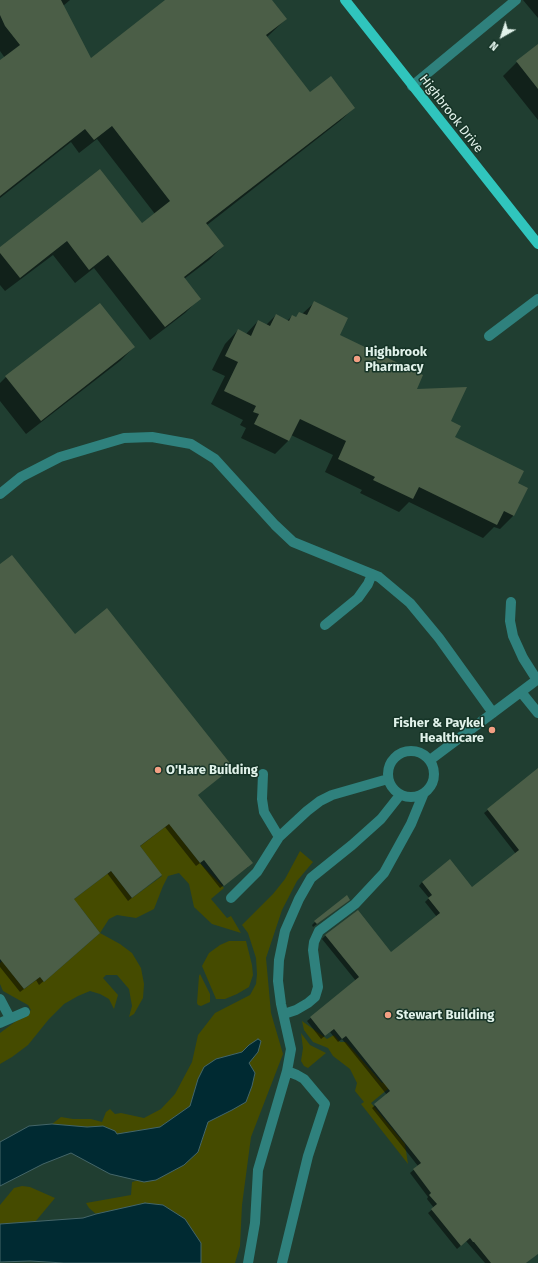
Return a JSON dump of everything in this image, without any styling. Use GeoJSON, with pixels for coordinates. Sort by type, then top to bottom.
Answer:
{"type":"FeatureCollection","features":[{"type":"Feature","properties":{"kind":"main road","name":"Highbrook Drive"},"geometry":{"type":"LineString","coordinates":[[345,0],[538,244]]}},
{"type":"Feature","properties":{"kind":"street"},"geometry":{"type":"LineString","coordinates":[[412,86],[516,0]]}},
{"type":"Feature","properties":{"kind":"street"},"geometry":{"type":"LineString","coordinates":[[490,336],[538,299]]}},
{"type":"Feature","properties":{"kind":"street"},"geometry":{"type":"LineString","coordinates":[[0,494],[21,478],[60,457],[124,438],[152,437],[191,444],[215,459],[292,542],[380,577],[410,603],[438,638],[493,713]]}},
{"type":"Feature","properties":{"kind":"street"},"geometry":{"type":"LineString","coordinates":[[325,625],[358,598],[368,584],[372,574]]}},
{"type":"Feature","properties":{"kind":"street"},"geometry":{"type":"LineString","coordinates":[[430,760],[538,679],[523,658],[513,636],[510,621],[511,602]]}},
{"type":"Feature","properties":{"kind":"street"},"geometry":{"type":"LineString","coordinates":[[521,692],[538,713]]}},
{"type":"Feature","properties":{"kind":"street"},"geometry":{"type":"LineString","coordinates":[[406,751],[415,751],[424,754],[430,760],[434,768],[435,776],[429,790],[416,798],[407,798],[394,791],[388,779],[388,770],[392,761],[398,755],[406,751]]}},
{"type":"Feature","properties":{"kind":"street"},"geometry":{"type":"LineString","coordinates":[[263,774],[262,799],[264,812],[279,837]]}},
{"type":"Feature","properties":{"kind":"street"},"geometry":{"type":"LineString","coordinates":[[231,898],[257,872],[279,837],[320,801],[332,795],[388,779]]}},
{"type":"Feature","properties":{"kind":"street"},"geometry":{"type":"LineString","coordinates":[[248,1263],[255,1223],[258,1170],[287,1071],[291,1049],[281,1004],[278,981],[279,960],[286,931],[299,899],[311,878],[381,819],[400,795]]}},
{"type":"Feature","properties":{"kind":"street"},"geometry":{"type":"LineString","coordinates":[[284,1014],[296,1010],[308,1003],[315,996],[318,987],[313,950],[314,942],[319,931],[355,904],[384,873],[411,824],[423,795]]}},
{"type":"Feature","properties":{"kind":"street"},"geometry":{"type":"LineString","coordinates":[[0,999],[10,1018]]}},
{"type":"Feature","properties":{"kind":"street"},"geometry":{"type":"LineString","coordinates":[[0,1023],[25,1012]]}},
{"type":"Feature","properties":{"kind":"street"},"geometry":{"type":"LineString","coordinates":[[282,1263],[308,1156],[325,1104],[304,1079],[287,1071]]}},
{"type":"Feature","properties":{"kind":"green space"},"geometry":{"type":"Polygon","coordinates":[[[172,821],[181,839],[200,863],[224,888],[211,899],[227,918],[231,916],[241,933],[212,924],[194,907],[189,884],[179,873],[168,876],[154,909],[136,918],[117,915],[109,919],[100,933],[81,908],[65,906],[111,871],[132,898],[162,876],[140,846],[172,821]]]}},
{"type":"Feature","properties":{"kind":"green space"},"geometry":{"type":"Polygon","coordinates":[[[300,851],[313,862],[297,881],[282,910],[266,958],[271,1013],[283,1054],[251,1137],[242,1205],[240,1246],[235,1263],[201,1263],[201,1243],[145,1203],[96,1214],[86,1203],[131,1195],[132,1182],[171,1172],[184,1165],[198,1152],[208,1122],[246,1102],[255,1073],[249,1063],[258,1052],[249,1045],[242,1052],[216,1059],[198,1079],[190,1106],[160,1127],[117,1134],[103,1126],[87,1127],[52,1124],[61,1117],[91,1119],[102,1122],[106,1112],[110,1109],[115,1114],[121,1113],[144,1118],[161,1109],[175,1094],[192,1062],[198,1035],[215,1013],[250,995],[256,984],[256,958],[248,933],[242,925],[273,894],[285,879],[300,851]]]}},
{"type":"Feature","properties":{"kind":"green space"},"geometry":{"type":"Polygon","coordinates":[[[100,933],[120,944],[132,953],[141,968],[144,984],[143,998],[134,1014],[129,1017],[132,1006],[129,989],[117,975],[106,975],[103,978],[118,995],[114,1009],[109,999],[100,994],[90,991],[78,996],[64,1004],[49,1019],[28,1045],[0,1064],[0,1033],[31,1010],[28,1005],[3,991],[0,984],[0,963],[2,961],[24,989],[40,977],[44,982],[100,933]]]}},
{"type":"Feature","properties":{"kind":"green space"},"geometry":{"type":"Polygon","coordinates":[[[229,941],[246,941],[253,975],[249,987],[225,999],[216,999],[202,966],[209,953],[220,945],[229,941]]]}},
{"type":"Feature","properties":{"kind":"green space"},"geometry":{"type":"Polygon","coordinates":[[[200,974],[210,994],[210,1002],[201,1006],[197,1003],[200,974]]]}},
{"type":"Feature","properties":{"kind":"green space"},"geometry":{"type":"Polygon","coordinates":[[[302,1021],[327,1039],[334,1035],[340,1042],[346,1042],[382,1083],[396,1073],[400,1079],[371,1103],[405,1144],[408,1164],[361,1104],[364,1102],[355,1091],[357,1083],[350,1069],[333,1056],[328,1048],[313,1042],[304,1030],[302,1021]]]}},
{"type":"Feature","properties":{"kind":"green space"},"geometry":{"type":"Polygon","coordinates":[[[301,1033],[310,1045],[326,1053],[308,1068],[304,1066],[301,1061],[303,1048],[301,1033]]]}},
{"type":"Feature","properties":{"kind":"green space"},"geometry":{"type":"Polygon","coordinates":[[[22,1186],[30,1187],[55,1198],[35,1222],[0,1224],[0,1205],[14,1188],[22,1186]]]}},
{"type":"Feature","properties":{"kind":"water"},"geometry":{"type":"Polygon","coordinates":[[[258,1039],[261,1041],[258,1052],[249,1063],[255,1073],[246,1102],[208,1122],[198,1152],[184,1165],[156,1180],[144,1182],[110,1174],[71,1153],[43,1164],[0,1186],[0,1142],[29,1126],[52,1124],[87,1127],[103,1126],[115,1131],[117,1134],[160,1127],[190,1106],[198,1079],[204,1067],[216,1059],[242,1052],[258,1039]]]}},
{"type":"Feature","properties":{"kind":"water"},"geometry":{"type":"Polygon","coordinates":[[[145,1203],[163,1205],[185,1219],[201,1243],[201,1263],[0,1262],[0,1224],[83,1218],[145,1203]]]}},
{"type":"Feature","properties":{"kind":"building"},"geometry":{"type":"Polygon","coordinates":[[[0,0],[61,0],[91,58],[165,0],[272,0],[287,19],[266,35],[310,92],[331,76],[355,108],[206,223],[224,246],[184,277],[201,299],[165,327],[108,255],[89,270],[67,241],[20,278],[0,253],[0,247],[100,169],[142,223],[170,201],[112,126],[94,140],[85,129],[0,196],[0,60],[20,45],[5,26],[0,15],[0,0]]]}},
{"type":"Feature","properties":{"kind":"building"},"geometry":{"type":"Polygon","coordinates":[[[538,44],[538,89],[516,61],[538,44]]]}},
{"type":"Feature","properties":{"kind":"building"},"geometry":{"type":"Polygon","coordinates":[[[314,301],[348,318],[340,335],[423,375],[417,389],[467,387],[451,421],[461,426],[455,437],[524,471],[518,483],[528,488],[514,516],[504,511],[497,525],[419,487],[413,499],[373,480],[375,477],[338,459],[346,441],[300,419],[289,441],[254,424],[259,414],[253,412],[256,406],[224,391],[238,362],[225,356],[238,329],[251,336],[258,320],[270,326],[276,314],[289,321],[292,315],[296,317],[299,312],[307,315],[314,301]]]}},
{"type":"Feature","properties":{"kind":"building"},"geometry":{"type":"Polygon","coordinates":[[[100,303],[135,347],[41,421],[5,376],[100,303]]]}},
{"type":"Feature","properties":{"kind":"building","name":"O'Hare Building"},"geometry":{"type":"Polygon","coordinates":[[[12,555],[75,634],[107,608],[233,767],[198,795],[253,863],[224,886],[204,860],[200,863],[169,824],[140,846],[162,875],[132,898],[111,871],[74,899],[100,933],[44,982],[40,977],[24,989],[0,959],[0,564],[12,555]]]}},
{"type":"Feature","properties":{"kind":"building","name":"Stewart Building"},"geometry":{"type":"Polygon","coordinates":[[[538,768],[538,1254],[526,1263],[491,1263],[470,1238],[461,1246],[431,1209],[437,1204],[429,1195],[431,1193],[413,1169],[421,1163],[374,1104],[390,1091],[346,1036],[342,1039],[334,1029],[325,1036],[310,1017],[359,977],[325,935],[358,910],[391,952],[440,913],[428,898],[432,895],[422,882],[450,859],[472,887],[519,850],[487,809],[538,768]]]}},
{"type":"Feature","properties":{"kind":"building"},"geometry":{"type":"Polygon","coordinates":[[[347,895],[350,900],[317,924],[314,921],[347,895]]]}},
{"type":"Feature","properties":{"kind":"place","name":"Highbrook Pharmacy"},"geometry":{"type":"Point","coordinates":[357,359]}},
{"type":"Feature","properties":{"kind":"place","name":"Fisher & Paykel Healthcare"},"geometry":{"type":"Point","coordinates":[492,730]}},
{"type":"Feature","properties":{"kind":"place","name":"O'Hare Building"},"geometry":{"type":"Point","coordinates":[158,770]}},
{"type":"Feature","properties":{"kind":"place","name":"Stewart Building"},"geometry":{"type":"Point","coordinates":[388,1015]}}]}
